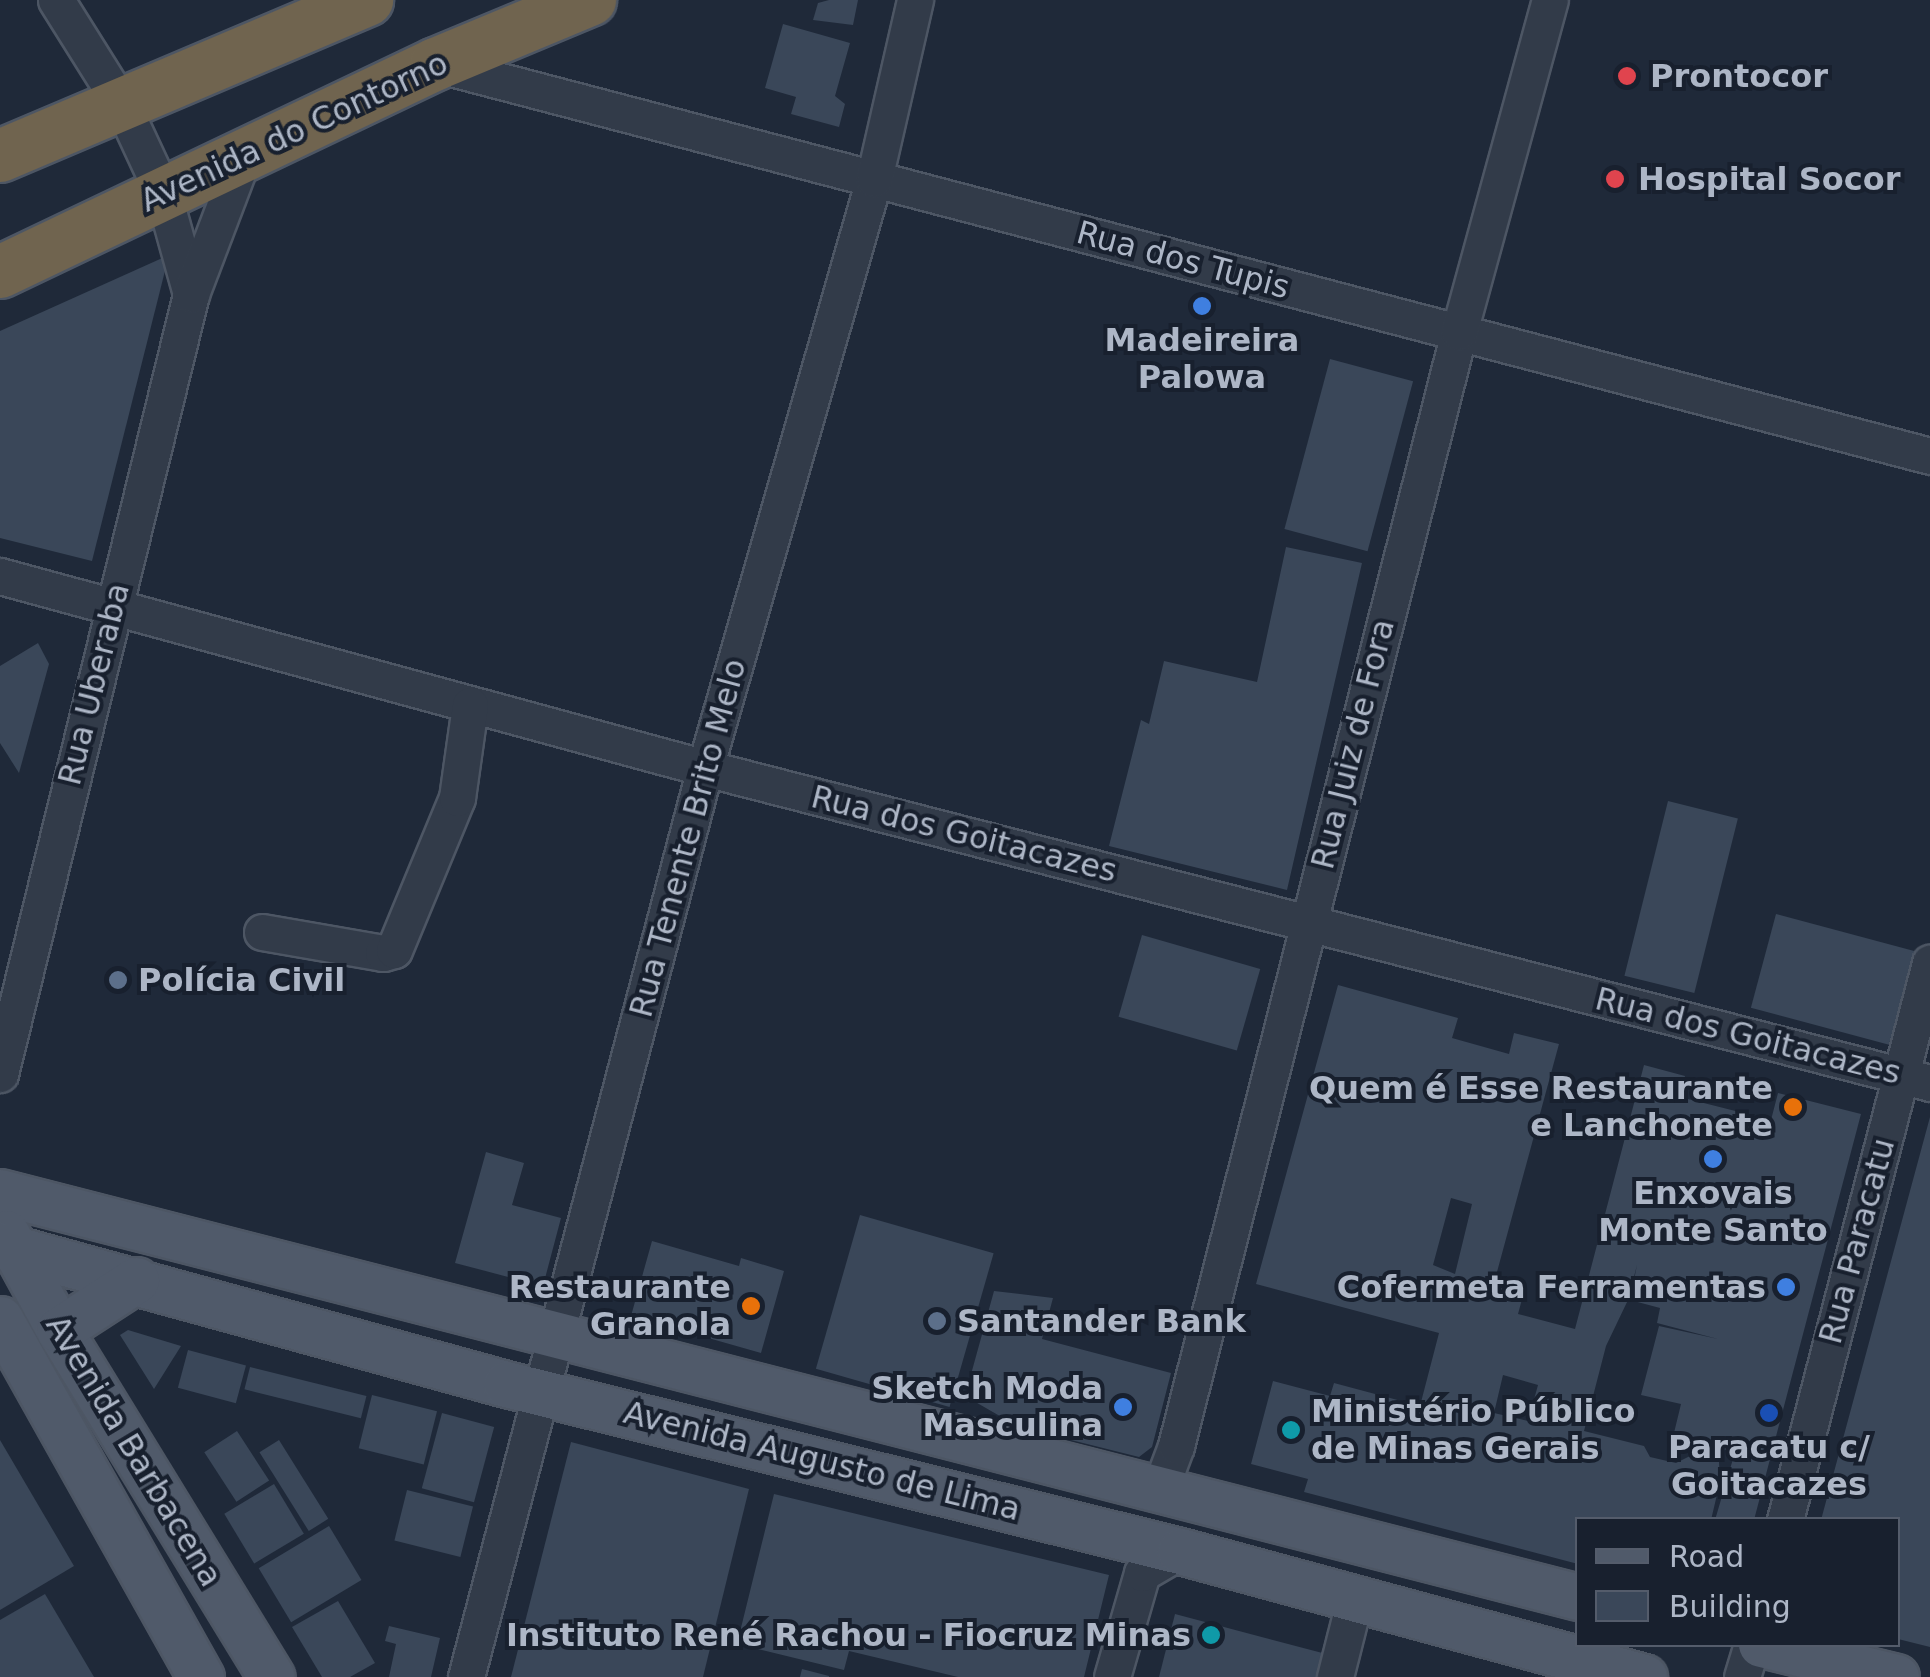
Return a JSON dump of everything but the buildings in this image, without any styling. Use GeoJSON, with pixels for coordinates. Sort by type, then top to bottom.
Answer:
{"type":"FeatureCollection","features":[{"type":"Feature","properties":{"kind":"highway"},"geometry":{"type":"LineString","coordinates":[[0,172],[280,20],[368,0]]}},
{"type":"Feature","properties":{"kind":"highway","name":"Avenida do Contorno"},"geometry":{"type":"LineString","coordinates":[[0,272],[436,64],[590,0]]}},
{"type":"Feature","properties":{"kind":"highway"},"geometry":{"type":"LineString","coordinates":[[0,156],[123,107]]}},
{"type":"Feature","properties":{"kind":"main road","name":"Avenida Augusto de Lima"},"geometry":{"type":"LineString","coordinates":[[0,1192],[1575,1595]]}},
{"type":"Feature","properties":{"kind":"main road","name":"Avenida Augusto de Lima"},"geometry":{"type":"LineString","coordinates":[[5,1239],[136,1280],[542,1391],[1180,1552],[1644,1677]]}},
{"type":"Feature","properties":{"kind":"main road","name":"Avenida Barbacena"},"geometry":{"type":"LineString","coordinates":[[5,1239],[272,1677]]}},
{"type":"Feature","properties":{"kind":"main road"},"geometry":{"type":"LineString","coordinates":[[59,1330],[136,1280]]}},
{"type":"Feature","properties":{"kind":"main road","name":"Avenida Barbacena"},"geometry":{"type":"LineString","coordinates":[[0,1319],[200,1677]]}},
{"type":"Feature","properties":{"kind":"main road"},"geometry":{"type":"LineString","coordinates":[[1774,1647],[1896,1677]]}},
{"type":"Feature","properties":{"kind":"street","name":"Rua Uberaba"},"geometry":{"type":"LineString","coordinates":[[56,0],[123,107],[164,193],[191,294]]}},
{"type":"Feature","properties":{"kind":"street","name":"Rua Tenente Brito Melo"},"geometry":{"type":"LineString","coordinates":[[466,1677],[705,768],[874,179],[915,0]]}},
{"type":"Feature","properties":{"kind":"street","name":"Rua Juiz de Fora"},"geometry":{"type":"LineString","coordinates":[[1160,1488],[1176,1446],[1459,332],[1550,0]]}},
{"type":"Feature","properties":{"kind":"street","name":"Rua dos Tupis"},"geometry":{"type":"LineString","coordinates":[[436,64],[1930,456]]}},
{"type":"Feature","properties":{"kind":"street","name":"Rua Uberaba"},"geometry":{"type":"LineString","coordinates":[[0,1074],[191,294],[242,157]]}},
{"type":"Feature","properties":{"kind":"street","name":"Rua dos Goitacazes"},"geometry":{"type":"LineString","coordinates":[[0,576],[705,768],[1916,1079]]}},
{"type":"Feature","properties":{"kind":"street"},"geometry":{"type":"LineString","coordinates":[[262,932],[384,953],[394,950],[456,798],[470,705]]}},
{"type":"Feature","properties":{"kind":"street","name":"Rua Paracatu"},"geometry":{"type":"LineString","coordinates":[[1786,1517],[1916,1079],[1930,963]]}},
{"type":"Feature","properties":{"kind":"street"},"geometry":{"type":"LineString","coordinates":[[1112,1677],[1142,1573],[1180,1552]]}},
{"type":"Feature","properties":{"kind":"street"},"geometry":{"type":"LineString","coordinates":[[1334,1677],[1355,1598]]}},
{"type":"Feature","properties":{"kind":"street"},"geometry":{"type":"LineString","coordinates":[[1742,1677],[1751,1647]]}},
{"type":"Feature","properties":{"kind":"place","name":"Prontocor"},"geometry":{"type":"Point","coordinates":[1627,76]}},
{"type":"Feature","properties":{"kind":"place","name":"Hospital Socor"},"geometry":{"type":"Point","coordinates":[1615,179]}},
{"type":"Feature","properties":{"kind":"place","name":"Madeireira Palowa"},"geometry":{"type":"Point","coordinates":[1202,306]}},
{"type":"Feature","properties":{"kind":"place","name":"Polícia Civil"},"geometry":{"type":"Point","coordinates":[118,980]}},
{"type":"Feature","properties":{"kind":"place","name":"Quem é Esse Restaurante e Lanchonete"},"geometry":{"type":"Point","coordinates":[1793,1107]}},
{"type":"Feature","properties":{"kind":"place","name":"Enxovais Monte Santo"},"geometry":{"type":"Point","coordinates":[1713,1159]}},
{"type":"Feature","properties":{"kind":"place","name":"Cofermeta Ferramentas"},"geometry":{"type":"Point","coordinates":[1786,1287]}},
{"type":"Feature","properties":{"kind":"place","name":"Restaurante Granola"},"geometry":{"type":"Point","coordinates":[751,1306]}},
{"type":"Feature","properties":{"kind":"place","name":"Santander Bank"},"geometry":{"type":"Point","coordinates":[937,1321]}},
{"type":"Feature","properties":{"kind":"place","name":"Sketch Moda Masculina"},"geometry":{"type":"Point","coordinates":[1123,1407]}},
{"type":"Feature","properties":{"kind":"place","name":"Paracatu c/ Goitacazes"},"geometry":{"type":"Point","coordinates":[1769,1413]}},
{"type":"Feature","properties":{"kind":"place","name":"Ministério Público de Minas Gerais"},"geometry":{"type":"Point","coordinates":[1291,1430]}},
{"type":"Feature","properties":{"kind":"place","name":"Instituto René Rachou - Fiocruz Minas"},"geometry":{"type":"Point","coordinates":[1211,1635]}}]}
